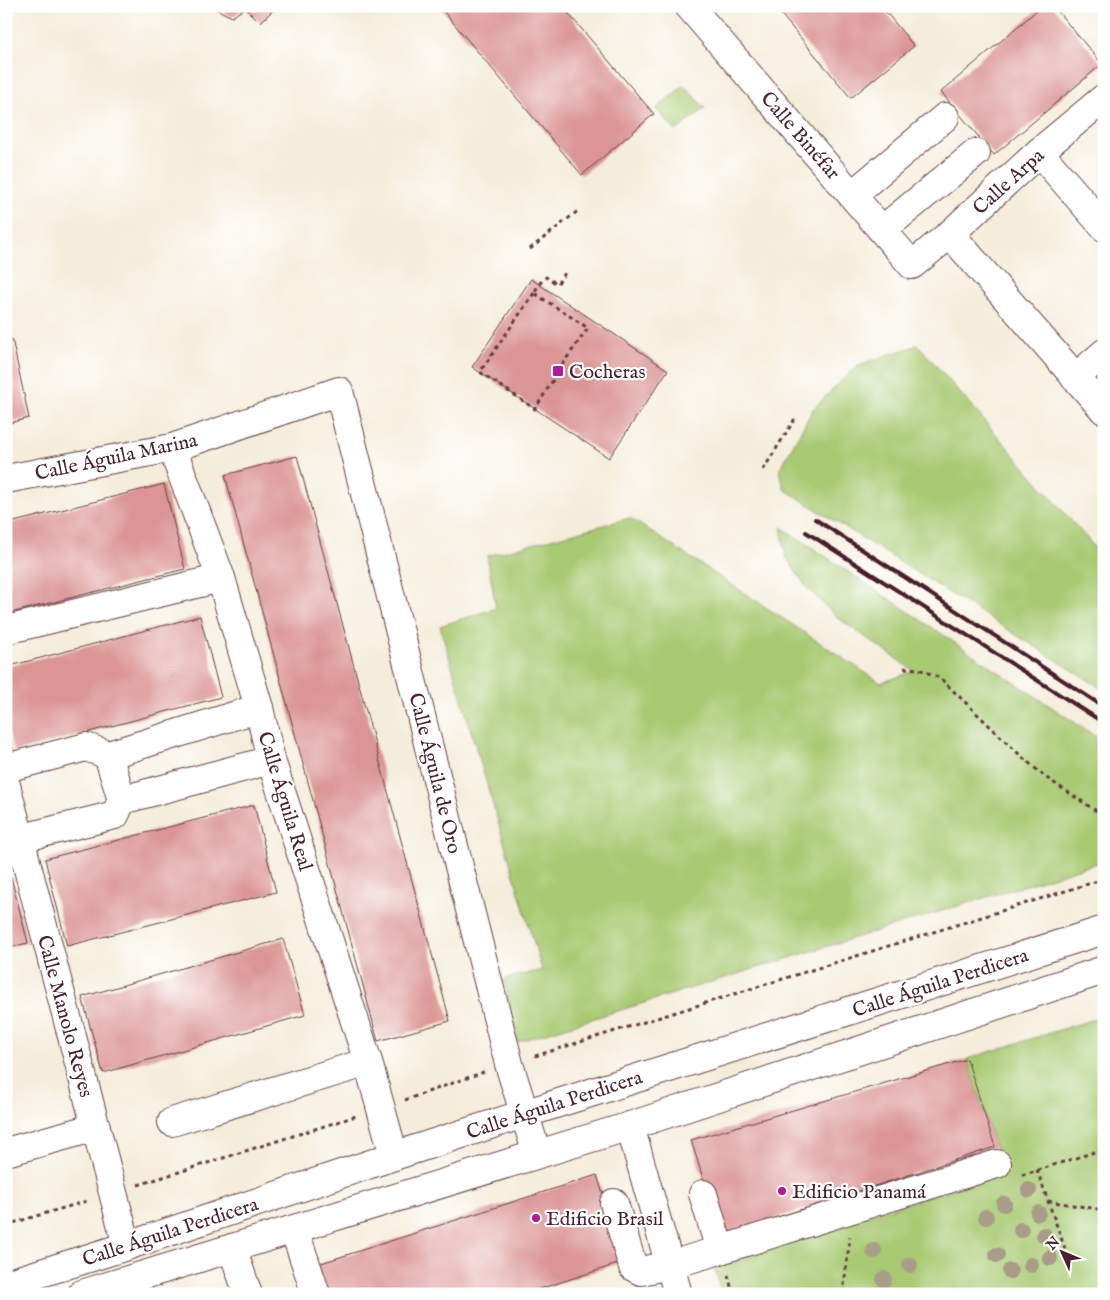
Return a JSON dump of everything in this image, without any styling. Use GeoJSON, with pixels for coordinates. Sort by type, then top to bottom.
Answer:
{"type":"FeatureCollection","features":[{"type":"Feature","properties":{"kind":"street","name":"Calle Binéfar"},"geometry":{"type":"LineString","coordinates":[[690,6],[912,265]]}},
{"type":"Feature","properties":{"kind":"street","name":"Calle Arpa"},"geometry":{"type":"LineString","coordinates":[[912,265],[950,234],[1039,152],[1104,98]]}},
{"type":"Feature","properties":{"kind":"street"},"geometry":{"type":"LineString","coordinates":[[852,194],[945,117]]}},
{"type":"Feature","properties":{"kind":"street"},"geometry":{"type":"LineString","coordinates":[[1039,152],[1104,227]]}},
{"type":"Feature","properties":{"kind":"street"},"geometry":{"type":"LineString","coordinates":[[882,230],[976,153]]}},
{"type":"Feature","properties":{"kind":"street"},"geometry":{"type":"LineString","coordinates":[[950,234],[1104,410]]}},
{"type":"Feature","properties":{"kind":"street"},"geometry":{"type":"LineString","coordinates":[[1075,378],[1104,354]]}},
{"type":"Feature","properties":{"kind":"street","name":"Calle Águila Marina"},"geometry":{"type":"LineString","coordinates":[[6,479],[172,448],[339,391]]}},
{"type":"Feature","properties":{"kind":"street","name":"Calle Águila de Oro"},"geometry":{"type":"LineString","coordinates":[[339,391],[507,1054],[537,1154]]}},
{"type":"Feature","properties":{"kind":"street","name":"Calle Águila Real"},"geometry":{"type":"LineString","coordinates":[[172,448],[221,578],[259,708],[271,760],[368,1062],[394,1156]]}},
{"type":"Feature","properties":{"kind":"street"},"geometry":{"type":"LineString","coordinates":[[6,630],[221,578]]}},
{"type":"Feature","properties":{"kind":"street"},"geometry":{"type":"LineString","coordinates":[[6,768],[86,747],[108,754],[259,708]]}},
{"type":"Feature","properties":{"kind":"street"},"geometry":{"type":"LineString","coordinates":[[13,841],[115,815],[122,800],[108,754]]}},
{"type":"Feature","properties":{"kind":"street"},"geometry":{"type":"LineString","coordinates":[[122,800],[271,760]]}},
{"type":"Feature","properties":{"kind":"street","name":"Calle Manolo Reyes"},"geometry":{"type":"LineString","coordinates":[[6,785],[13,841],[96,1127],[127,1246]]}},
{"type":"Feature","properties":{"kind":"street","name":"Calle Águila Perdicera"},"geometry":{"type":"LineString","coordinates":[[6,1284],[127,1246],[524,1114],[1104,930]]}},
{"type":"Feature","properties":{"kind":"street","name":"Calle Águila Perdicera"},"geometry":{"type":"LineString","coordinates":[[82,1294],[630,1126],[1104,970]]}},
{"type":"Feature","properties":{"kind":"street"},"geometry":{"type":"LineString","coordinates":[[172,1122],[368,1062]]}},
{"type":"Feature","properties":{"kind":"street"},"geometry":{"type":"LineString","coordinates":[[630,1126],[678,1294]]}},
{"type":"Feature","properties":{"kind":"street"},"geometry":{"type":"LineString","coordinates":[[6,1152],[96,1127]]}},
{"type":"Feature","properties":{"kind":"street"},"geometry":{"type":"LineString","coordinates":[[614,1204],[634,1267],[641,1271],[670,1265],[723,1260],[997,1164]]}},
{"type":"Feature","properties":{"kind":"street"},"geometry":{"type":"LineString","coordinates":[[703,1194],[723,1260]]}},
{"type":"Feature","properties":{"kind":"street"},"geometry":{"type":"LineString","coordinates":[[294,1229],[316,1294]]}},
{"type":"Feature","properties":{"kind":"street"},"geometry":{"type":"LineString","coordinates":[[232,1248],[260,1290]]}},
{"type":"Feature","properties":{"kind":"path"},"geometry":{"type":"LineString","coordinates":[[530,249],[579,210]]}},
{"type":"Feature","properties":{"kind":"path"},"geometry":{"type":"LineString","coordinates":[[555,377],[535,408],[480,372],[539,284],[546,277],[557,284],[566,272]]}},
{"type":"Feature","properties":{"kind":"path"},"geometry":{"type":"LineString","coordinates":[[534,293],[588,328],[562,365]]}},
{"type":"Feature","properties":{"kind":"path"},"geometry":{"type":"LineString","coordinates":[[763,470],[796,417]]}},
{"type":"Feature","properties":{"kind":"path"},"geometry":{"type":"LineString","coordinates":[[904,668],[919,670],[940,678],[1048,779],[1104,816]]}},
{"type":"Feature","properties":{"kind":"path"},"geometry":{"type":"LineString","coordinates":[[528,1058],[1104,879]]}},
{"type":"Feature","properties":{"kind":"path"},"geometry":{"type":"LineString","coordinates":[[397,1103],[488,1070]]}},
{"type":"Feature","properties":{"kind":"path"},"geometry":{"type":"LineString","coordinates":[[6,1226],[354,1117]]}},
{"type":"Feature","properties":{"kind":"path"},"geometry":{"type":"LineString","coordinates":[[1038,1170],[1069,1260]]}},
{"type":"Feature","properties":{"kind":"path"},"geometry":{"type":"LineString","coordinates":[[1048,1201],[1104,1210]]}},
{"type":"Feature","properties":{"kind":"path"},"geometry":{"type":"LineString","coordinates":[[843,1294],[851,1230]]}},
{"type":"Feature","properties":{"kind":"path"},"geometry":{"type":"LineString","coordinates":[[723,1260],[733,1294]]}},
{"type":"Feature","properties":{"kind":"green space"},"geometry":{"type":"Polygon","coordinates":[[[684,85],[705,108],[676,131],[656,109],[684,85]]]}},
{"type":"Feature","properties":{"kind":"green space"},"geometry":{"type":"Polygon","coordinates":[[[918,345],[1104,558],[1104,690],[784,489],[780,469],[813,409],[858,365],[918,345]]]}},
{"type":"Feature","properties":{"kind":"green space"},"geometry":{"type":"Polygon","coordinates":[[[630,518],[881,683],[914,671],[838,618],[807,588],[786,557],[781,527],[1104,742],[1104,861],[517,1042],[504,979],[542,970],[440,626],[496,608],[487,556],[630,518]]]}},
{"type":"Feature","properties":{"kind":"green space"},"geometry":{"type":"Polygon","coordinates":[[[1104,1016],[1104,1294],[722,1294],[713,1263],[1004,1173],[967,1059],[1104,1016]]]}},
{"type":"Feature","properties":{"kind":"building"},"geometry":{"type":"Polygon","coordinates":[[[210,6],[277,6],[260,23],[245,8],[232,17],[210,6]]]}},
{"type":"Feature","properties":{"kind":"building"},"geometry":{"type":"Polygon","coordinates":[[[439,6],[562,6],[654,114],[582,175],[439,6]]]}},
{"type":"Feature","properties":{"kind":"building"},"geometry":{"type":"Polygon","coordinates":[[[774,6],[881,6],[914,46],[851,98],[774,6]]]}},
{"type":"Feature","properties":{"kind":"building"},"geometry":{"type":"Polygon","coordinates":[[[1042,6],[1053,6],[1102,64],[994,155],[941,92],[1042,6]]]}},
{"type":"Feature","properties":{"kind":"building"},"geometry":{"type":"Polygon","coordinates":[[[531,279],[668,370],[609,458],[472,367],[531,279]]]}},
{"type":"Feature","properties":{"kind":"building"},"geometry":{"type":"Polygon","coordinates":[[[12,339],[29,418],[6,424],[6,341],[12,339]]]}},
{"type":"Feature","properties":{"kind":"building"},"geometry":{"type":"Polygon","coordinates":[[[297,456],[450,1021],[378,1041],[225,475],[297,456]]]}},
{"type":"Feature","properties":{"kind":"building"},"geometry":{"type":"Polygon","coordinates":[[[164,484],[185,569],[6,614],[6,524],[164,484]]]}},
{"type":"Feature","properties":{"kind":"building"},"geometry":{"type":"Polygon","coordinates":[[[200,616],[221,697],[14,752],[6,723],[6,667],[200,616]]]}},
{"type":"Feature","properties":{"kind":"building"},"geometry":{"type":"Polygon","coordinates":[[[254,805],[276,892],[67,946],[45,859],[254,805]]]}},
{"type":"Feature","properties":{"kind":"building"},"geometry":{"type":"Polygon","coordinates":[[[11,877],[28,943],[6,948],[6,879],[11,877]]]}},
{"type":"Feature","properties":{"kind":"building"},"geometry":{"type":"Polygon","coordinates":[[[283,939],[305,1015],[103,1073],[82,997],[283,939]]]}},
{"type":"Feature","properties":{"kind":"building","name":"Edificio Panamá"},"geometry":{"type":"Polygon","coordinates":[[[967,1059],[995,1147],[721,1236],[691,1140],[967,1059]]]}},
{"type":"Feature","properties":{"kind":"building","name":"Edificio Brasil"},"geometry":{"type":"Polygon","coordinates":[[[597,1175],[624,1262],[524,1294],[324,1294],[315,1265],[597,1175]]]}},
{"type":"Feature","properties":{"kind":"railway"},"geometry":{"type":"LineString","coordinates":[[815,519],[1104,707]]}},
{"type":"Feature","properties":{"kind":"railway"},"geometry":{"type":"LineString","coordinates":[[806,532],[1104,723]]}},
{"type":"Feature","properties":{"kind":"place","name":"Cocheras"},"geometry":{"type":"Point","coordinates":[558,371]}},
{"type":"Feature","properties":{"kind":"place","name":"Edificio Panamá"},"geometry":{"type":"Point","coordinates":[782,1191]}},
{"type":"Feature","properties":{"kind":"place","name":"Edificio Brasil"},"geometry":{"type":"Point","coordinates":[536,1218]}}]}
